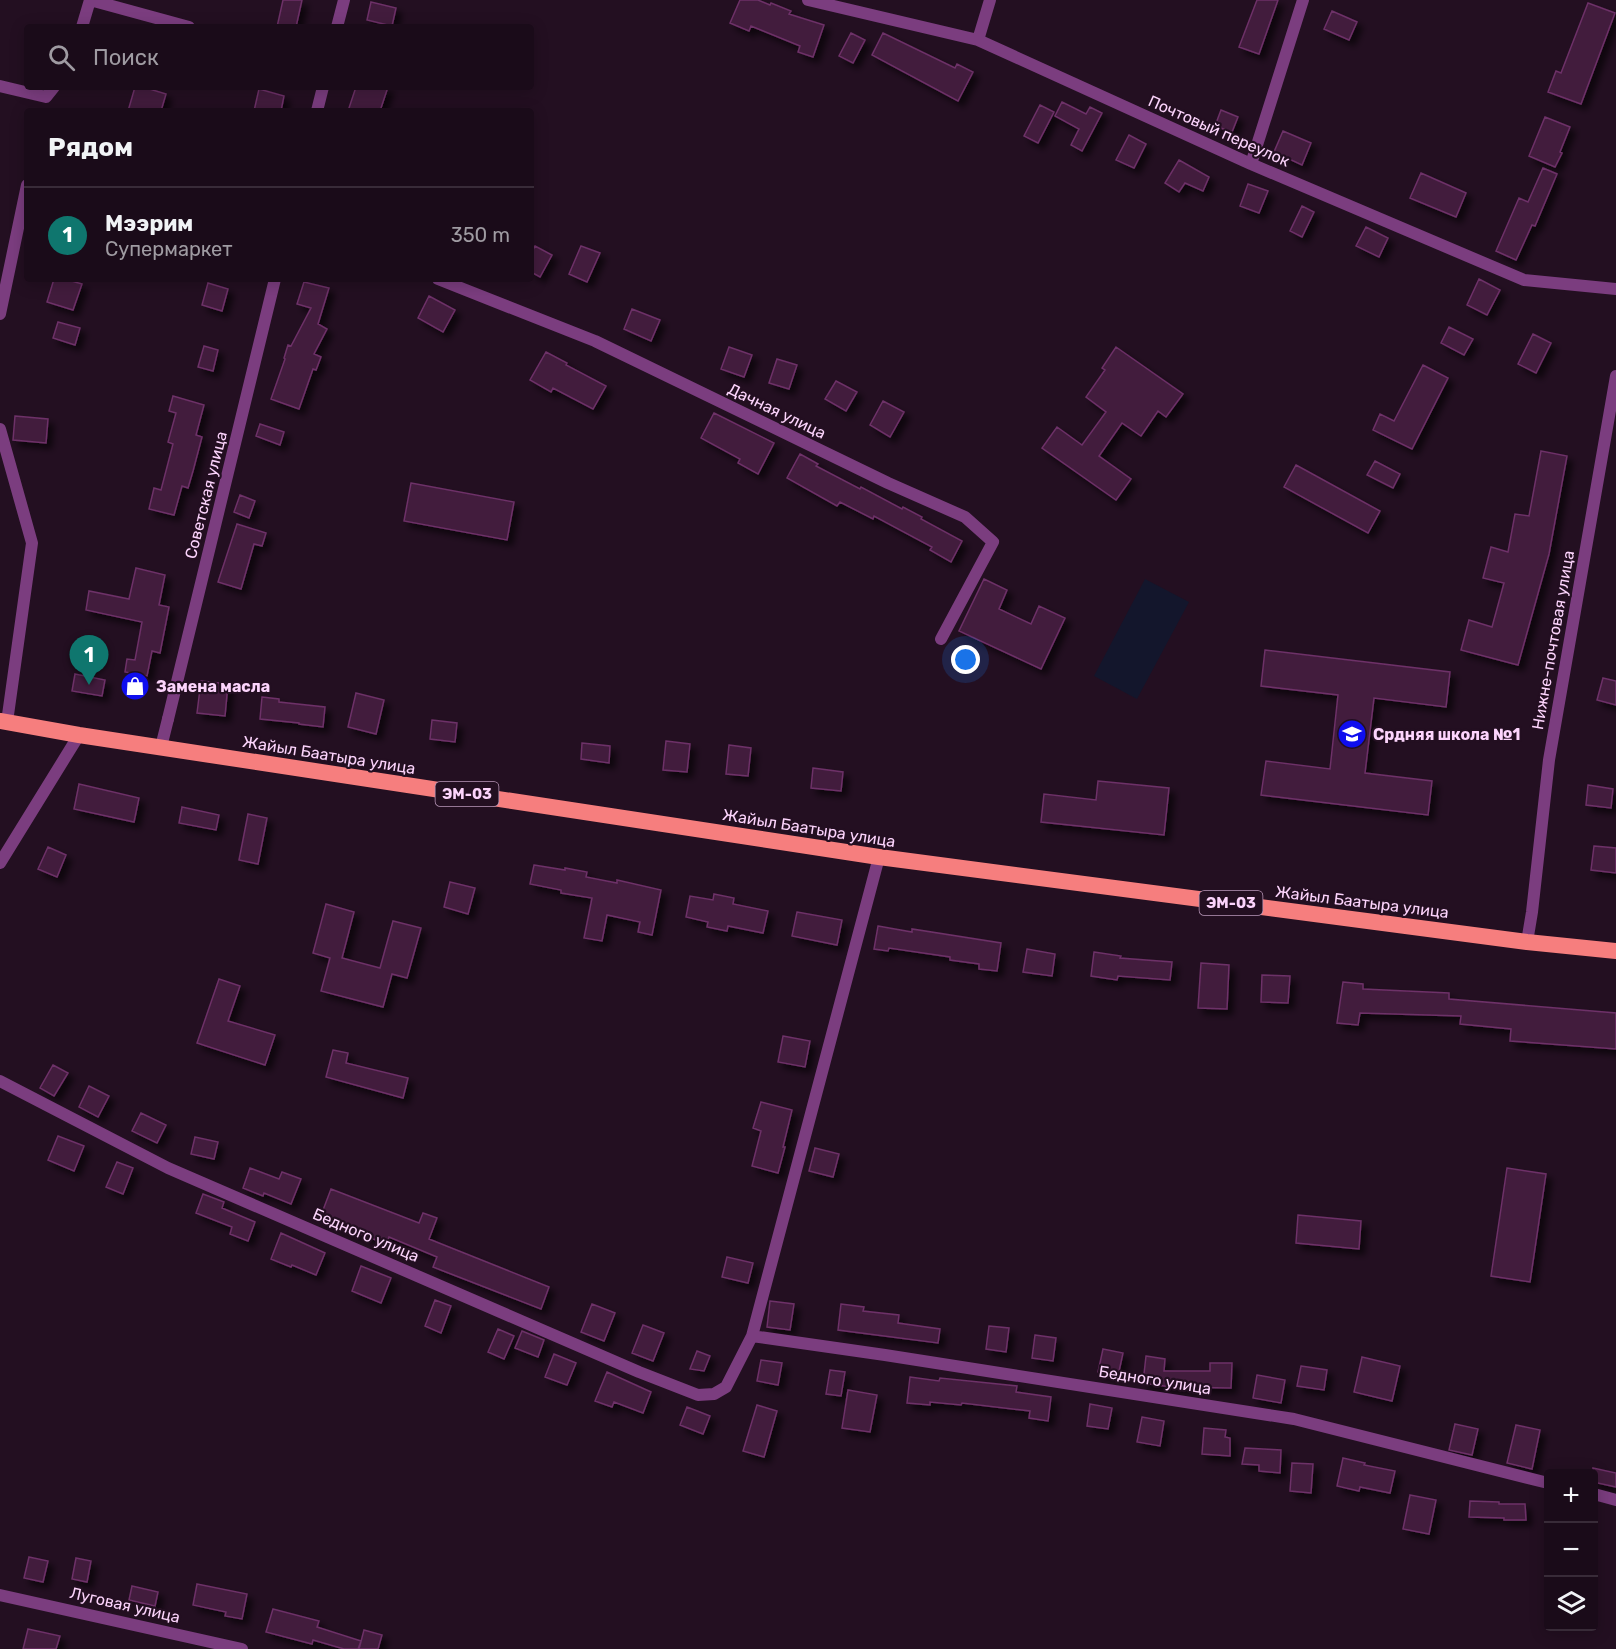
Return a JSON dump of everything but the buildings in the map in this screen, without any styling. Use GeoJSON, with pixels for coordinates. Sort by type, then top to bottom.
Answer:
{"type":"FeatureCollection","features":[{"type":"Feature","properties":{"kind":"highway","name":"Жайыл Баатыра улица"},"geometry":{"type":"LineString","coordinates":[[4,722],[879,857],[1527,942],[1616,951]]}},
{"type":"Feature","properties":{"kind":"street"},"geometry":{"type":"LineString","coordinates":[[83,24],[90,0],[178,24]]}},
{"type":"Feature","properties":{"kind":"street"},"geometry":{"type":"LineString","coordinates":[[338,24],[344,0]]}},
{"type":"Feature","properties":{"kind":"street","name":"Почтовый переулок"},"geometry":{"type":"LineString","coordinates":[[808,0],[978,40],[1251,164],[1524,280],[1616,289]]}},
{"type":"Feature","properties":{"kind":"street"},"geometry":{"type":"LineString","coordinates":[[978,40],[990,0]]}},
{"type":"Feature","properties":{"kind":"street"},"geometry":{"type":"LineString","coordinates":[[1251,164],[1304,0]]}},
{"type":"Feature","properties":{"kind":"street"},"geometry":{"type":"LineString","coordinates":[[0,86],[46,97]]}},
{"type":"Feature","properties":{"kind":"street"},"geometry":{"type":"LineString","coordinates":[[44,108],[46,97],[52,90]]}},
{"type":"Feature","properties":{"kind":"street"},"geometry":{"type":"LineString","coordinates":[[318,108],[321,90]]}},
{"type":"Feature","properties":{"kind":"street"},"geometry":{"type":"LineString","coordinates":[[0,314],[24,199]]}},
{"type":"Feature","properties":{"kind":"street","name":"Советская улица"},"geometry":{"type":"LineString","coordinates":[[160,747],[274,282]]}},
{"type":"Feature","properties":{"kind":"street","name":"Дачная улица"},"geometry":{"type":"LineString","coordinates":[[446,282],[595,341],[965,518],[993,542],[941,639]]}},
{"type":"Feature","properties":{"kind":"street","name":"Нижне-почтовая улица"},"geometry":{"type":"LineString","coordinates":[[1527,942],[1549,760],[1616,378]]}},
{"type":"Feature","properties":{"kind":"street"},"geometry":{"type":"LineString","coordinates":[[0,429],[32,543],[4,722]]}},
{"type":"Feature","properties":{"kind":"street"},"geometry":{"type":"LineString","coordinates":[[0,863],[79,735]]}},
{"type":"Feature","properties":{"kind":"street"},"geometry":{"type":"LineString","coordinates":[[752,1336],[879,857]]}},
{"type":"Feature","properties":{"kind":"street","name":"Бедного улица"},"geometry":{"type":"LineString","coordinates":[[0,1081],[168,1168],[639,1372],[698,1395],[714,1394],[726,1387],[752,1336],[1294,1419],[1544,1482]]}},
{"type":"Feature","properties":{"kind":"street"},"geometry":{"type":"LineString","coordinates":[[1598,1495],[1616,1500]]}},
{"type":"Feature","properties":{"kind":"street","name":"Луговая улица"},"geometry":{"type":"LineString","coordinates":[[0,1595],[242,1649]]}},
{"type":"Feature","properties":{"kind":"shaded area"},"geometry":{"type":"Polygon","coordinates":[[[1145,579],[1189,602],[1137,699],[1094,676],[1145,579]]]}},
{"type":"Feature","properties":{"kind":"place","name":"Мээрим"},"geometry":{"type":"Point","coordinates":[89,685]}},
{"type":"Feature","properties":{"kind":"place","name":"Замена масла"},"geometry":{"type":"Point","coordinates":[135,686]}},
{"type":"Feature","properties":{"kind":"place","name":"Срдняя школа №1"},"geometry":{"type":"Point","coordinates":[1352,734]}}]}
